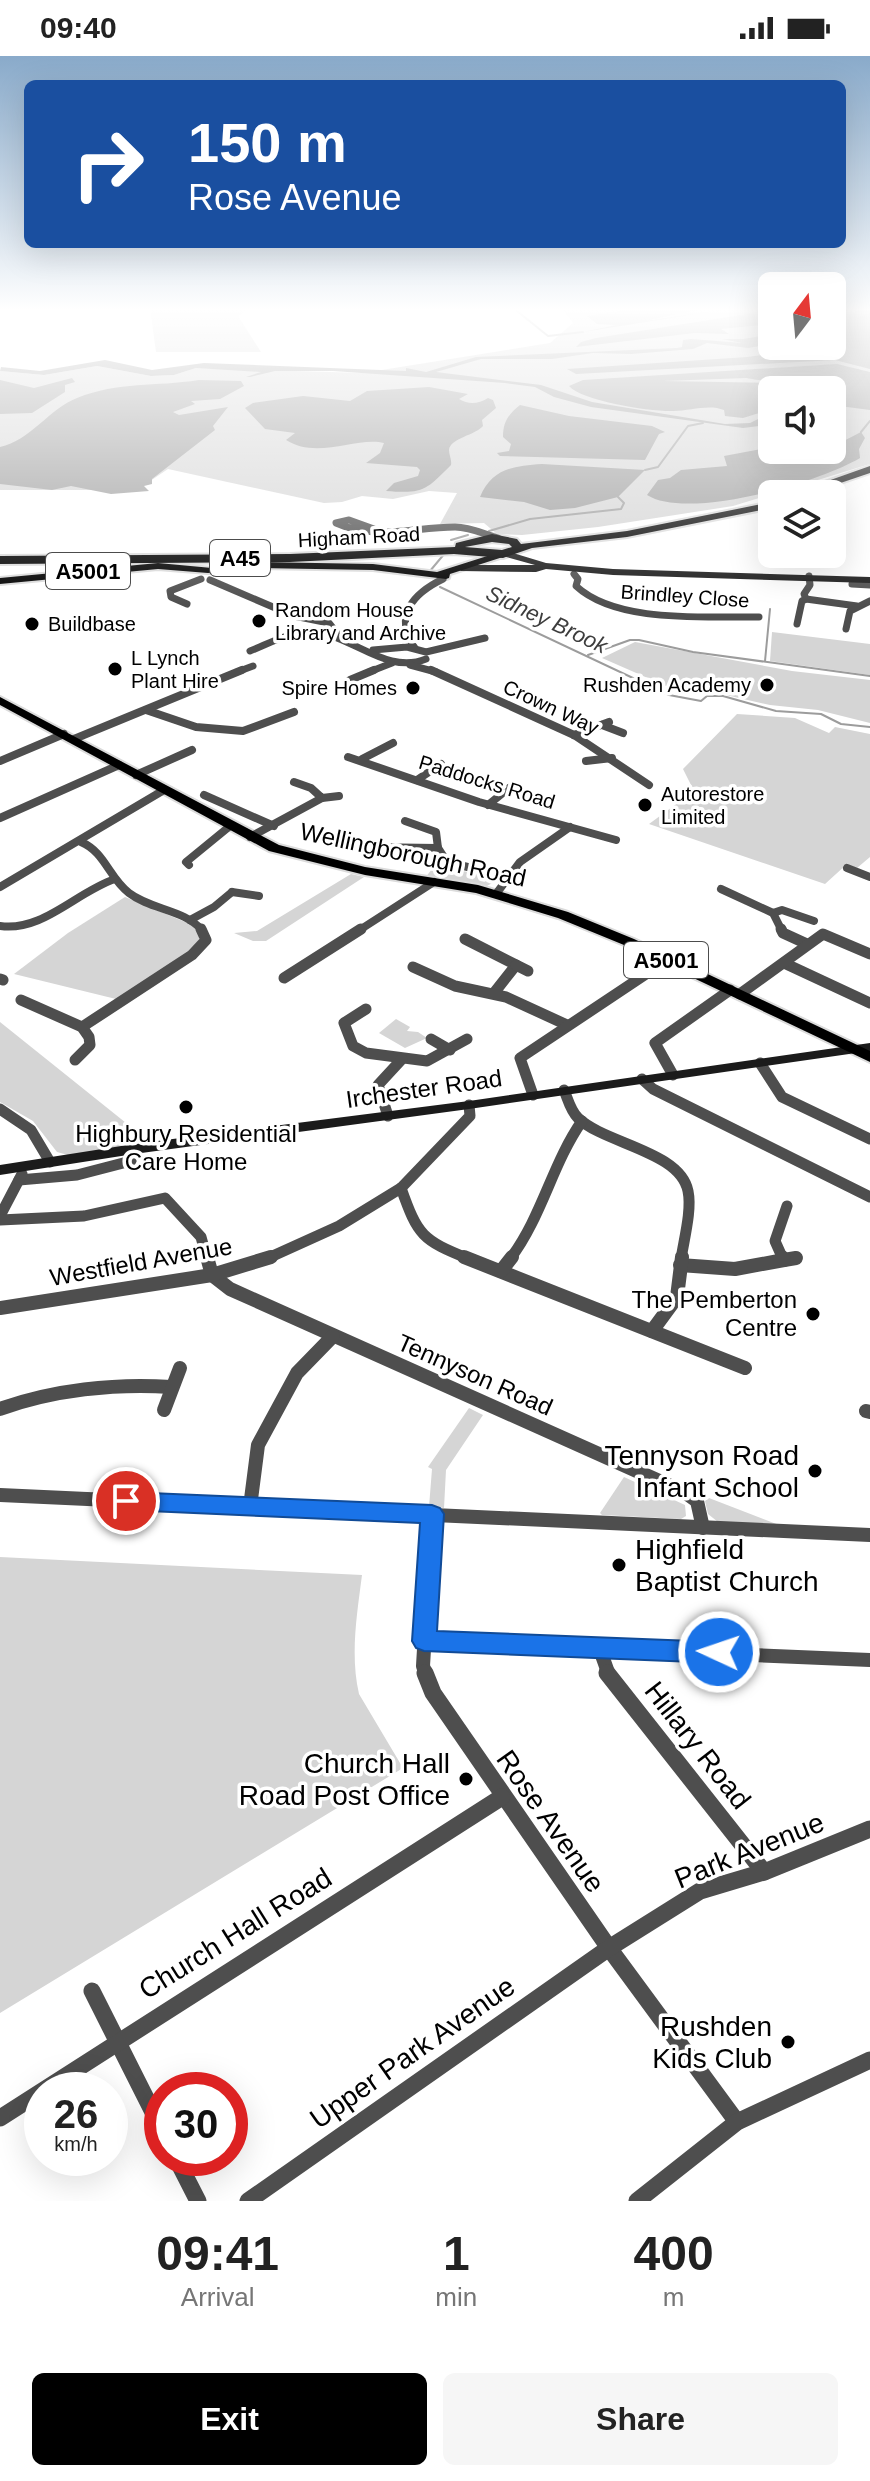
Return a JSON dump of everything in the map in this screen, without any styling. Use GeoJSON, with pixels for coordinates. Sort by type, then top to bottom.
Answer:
{"type":"FeatureCollection","features":[{"type":"Feature","properties":{"kind":"highway"},"geometry":{"type":"LineString","coordinates":[[843,480],[870,472]]}},
{"type":"Feature","properties":{"kind":"highway"},"geometry":{"type":"LineString","coordinates":[[846,481],[870,472]]}},
{"type":"Feature","properties":{"kind":"highway"},"geometry":{"type":"LineString","coordinates":[[478,547],[510,549],[627,534],[758,506]]}},
{"type":"Feature","properties":{"kind":"highway","name":"Higham Road"},"geometry":{"type":"LineString","coordinates":[[0,557],[58,554],[291,554],[478,547]]}},
{"type":"Feature","properties":{"kind":"highway","name":"Higham Road"},"geometry":{"type":"LineString","coordinates":[[0,557],[290,558],[478,547]]}},
{"type":"Feature","properties":{"kind":"main road"},"geometry":{"type":"LineString","coordinates":[[441,576],[478,547]]}},
{"type":"Feature","properties":{"kind":"main road"},"geometry":{"type":"LineString","coordinates":[[510,549],[558,570]]}},
{"type":"Feature","properties":{"kind":"main road","name":"A5001"},"geometry":{"type":"LineString","coordinates":[[0,581],[176,566],[211,575]]}},
{"type":"Feature","properties":{"kind":"main road"},"geometry":{"type":"LineString","coordinates":[[211,575],[242,567],[373,567],[441,576],[546,566],[579,573]]}},
{"type":"Feature","properties":{"kind":"main road"},"geometry":{"type":"LineString","coordinates":[[527,569],[579,573],[809,576],[870,583]]}},
{"type":"Feature","properties":{"kind":"main road","name":"Wellingborough Road"},"geometry":{"type":"LineString","coordinates":[[0,700],[250,837],[284,852],[496,894],[581,922],[735,992],[830,1045],[862,1048],[870,1057]]}},
{"type":"Feature","properties":{"kind":"main road","name":"Irchester Road"},"geometry":{"type":"LineString","coordinates":[[0,1170],[22,1173],[50,1162],[134,1149],[760,1063],[830,1045]]}},
{"type":"Feature","properties":{"kind":"street"},"geometry":{"type":"LineString","coordinates":[[349,524],[385,533],[455,527],[478,547],[510,549]]}},
{"type":"Feature","properties":{"kind":"street","name":"Brindley Close"},"geometry":{"type":"LineString","coordinates":[[579,573],[576,586],[580,593],[621,609],[759,617]]}},
{"type":"Feature","properties":{"kind":"street"},"geometry":{"type":"LineString","coordinates":[[211,575],[248,596]]}},
{"type":"Feature","properties":{"kind":"street"},"geometry":{"type":"LineString","coordinates":[[211,575],[248,596],[294,616],[329,623],[341,637]]}},
{"type":"Feature","properties":{"kind":"street"},"geometry":{"type":"LineString","coordinates":[[187,604],[171,597],[170,591],[211,575]]}},
{"type":"Feature","properties":{"kind":"street"},"geometry":{"type":"LineString","coordinates":[[384,658],[385,653],[406,635],[409,610],[415,597],[441,576]]}},
{"type":"Feature","properties":{"kind":"street"},"geometry":{"type":"LineString","coordinates":[[806,599],[804,594],[810,585],[809,576]]}},
{"type":"Feature","properties":{"kind":"street"},"geometry":{"type":"LineString","coordinates":[[852,584],[870,583]]}},
{"type":"Feature","properties":{"kind":"street"},"geometry":{"type":"LineString","coordinates":[[797,624],[802,601],[806,599],[857,606]]}},
{"type":"Feature","properties":{"kind":"street"},"geometry":{"type":"LineString","coordinates":[[846,629],[848,613],[870,601]]}},
{"type":"Feature","properties":{"kind":"street"},"geometry":{"type":"LineString","coordinates":[[294,616],[306,628],[341,637],[392,663]]}},
{"type":"Feature","properties":{"kind":"street"},"geometry":{"type":"LineString","coordinates":[[250,651],[318,621]]}},
{"type":"Feature","properties":{"kind":"street"},"geometry":{"type":"LineString","coordinates":[[320,632],[332,627]]}},
{"type":"Feature","properties":{"kind":"street"},"geometry":{"type":"LineString","coordinates":[[475,633],[494,643]]}},
{"type":"Feature","properties":{"kind":"street"},"geometry":{"type":"LineString","coordinates":[[406,635],[415,648],[426,655],[433,671]]}},
{"type":"Feature","properties":{"kind":"street"},"geometry":{"type":"LineString","coordinates":[[410,665],[426,655],[485,638]]}},
{"type":"Feature","properties":{"kind":"street"},"geometry":{"type":"LineString","coordinates":[[365,648],[415,648]]}},
{"type":"Feature","properties":{"kind":"street"},"geometry":{"type":"LineString","coordinates":[[350,680],[392,663]]}},
{"type":"Feature","properties":{"kind":"street","name":"Crown Way"},"geometry":{"type":"LineString","coordinates":[[392,663],[433,671],[574,735],[649,785]]}},
{"type":"Feature","properties":{"kind":"street"},"geometry":{"type":"LineString","coordinates":[[0,761],[146,710],[253,666]]}},
{"type":"Feature","properties":{"kind":"street"},"geometry":{"type":"LineString","coordinates":[[146,710],[196,727],[243,731],[294,712]]}},
{"type":"Feature","properties":{"kind":"street"},"geometry":{"type":"LineString","coordinates":[[574,735],[606,723],[623,733]]}},
{"type":"Feature","properties":{"kind":"street"},"geometry":{"type":"LineString","coordinates":[[362,759],[391,746]]}},
{"type":"Feature","properties":{"kind":"street"},"geometry":{"type":"LineString","coordinates":[[136,775],[190,753]]}},
{"type":"Feature","properties":{"kind":"street","name":"Paddocks Road"},"geometry":{"type":"LineString","coordinates":[[348,757],[362,759],[488,805],[616,840]]}},
{"type":"Feature","properties":{"kind":"street"},"geometry":{"type":"LineString","coordinates":[[586,761],[612,758]]}},
{"type":"Feature","properties":{"kind":"street"},"geometry":{"type":"LineString","coordinates":[[417,780],[441,764]]}},
{"type":"Feature","properties":{"kind":"street"},"geometry":{"type":"LineString","coordinates":[[0,818],[119,765]]}},
{"type":"Feature","properties":{"kind":"street"},"geometry":{"type":"LineString","coordinates":[[293,782],[311,788],[322,798]]}},
{"type":"Feature","properties":{"kind":"street"},"geometry":{"type":"LineString","coordinates":[[488,805],[509,788]]}},
{"type":"Feature","properties":{"kind":"street"},"geometry":{"type":"LineString","coordinates":[[0,887],[81,842],[164,790]]}},
{"type":"Feature","properties":{"kind":"street"},"geometry":{"type":"LineString","coordinates":[[204,795],[231,802],[274,826]]}},
{"type":"Feature","properties":{"kind":"street"},"geometry":{"type":"LineString","coordinates":[[250,837],[274,826],[303,806],[322,798],[339,796]]}},
{"type":"Feature","properties":{"kind":"street"},"geometry":{"type":"LineString","coordinates":[[407,825],[436,832],[438,848],[445,860],[459,867],[509,877]]}},
{"type":"Feature","properties":{"kind":"street"},"geometry":{"type":"LineString","coordinates":[[189,865],[186,862],[230,826]]}},
{"type":"Feature","properties":{"kind":"street"},"geometry":{"type":"LineString","coordinates":[[496,894],[520,862],[570,827]]}},
{"type":"Feature","properties":{"kind":"street"},"geometry":{"type":"LineString","coordinates":[[81,842],[96,848],[127,893],[190,920],[205,933],[204,944],[198,950],[82,1027]]}},
{"type":"Feature","properties":{"kind":"street"},"geometry":{"type":"LineString","coordinates":[[367,849],[438,848]]}},
{"type":"Feature","properties":{"kind":"street"},"geometry":{"type":"LineString","coordinates":[[847,868],[870,877]]}},
{"type":"Feature","properties":{"kind":"street"},"geometry":{"type":"LineString","coordinates":[[0,926],[11,930],[31,925],[83,891],[115,879]]}},
{"type":"Feature","properties":{"kind":"street"},"geometry":{"type":"LineString","coordinates":[[284,978],[434,882]]}},
{"type":"Feature","properties":{"kind":"street"},"geometry":{"type":"LineString","coordinates":[[721,889],[730,898],[773,913],[782,910],[814,921]]}},
{"type":"Feature","properties":{"kind":"street"},"geometry":{"type":"LineString","coordinates":[[190,920],[231,890],[259,896]]}},
{"type":"Feature","properties":{"kind":"street"},"geometry":{"type":"LineString","coordinates":[[773,913],[783,933],[807,944]]}},
{"type":"Feature","properties":{"kind":"street"},"geometry":{"type":"LineString","coordinates":[[673,1075],[655,1043],[784,963],[823,934],[870,954]]}},
{"type":"Feature","properties":{"kind":"street"},"geometry":{"type":"LineString","coordinates":[[465,939],[482,944],[528,971]]}},
{"type":"Feature","properties":{"kind":"street"},"geometry":{"type":"LineString","coordinates":[[533,1095],[519,1060],[667,960]]}},
{"type":"Feature","properties":{"kind":"street"},"geometry":{"type":"LineString","coordinates":[[784,963],[870,1003]]}},
{"type":"Feature","properties":{"kind":"street"},"geometry":{"type":"LineString","coordinates":[[494,993],[516,965]]}},
{"type":"Feature","properties":{"kind":"street"},"geometry":{"type":"LineString","coordinates":[[417,972],[455,986],[494,993],[567,1025]]}},
{"type":"Feature","properties":{"kind":"street"},"geometry":{"type":"LineString","coordinates":[[20,999],[82,1027],[91,1038],[84,1059]]}},
{"type":"Feature","properties":{"kind":"street"},"geometry":{"type":"LineString","coordinates":[[366,1009],[344,1023],[353,1046],[366,1053],[427,1061],[467,1039]]}},
{"type":"Feature","properties":{"kind":"street"},"geometry":{"type":"LineString","coordinates":[[431,1039],[450,1050]]}},
{"type":"Feature","properties":{"kind":"street"},"geometry":{"type":"LineString","coordinates":[[388,1116],[378,1085],[402,1059]]}},
{"type":"Feature","properties":{"kind":"street"},"geometry":{"type":"LineString","coordinates":[[760,1063],[782,1097],[870,1139]]}},
{"type":"Feature","properties":{"kind":"street"},"geometry":{"type":"LineString","coordinates":[[642,1079],[653,1089],[870,1197]]}},
{"type":"Feature","properties":{"kind":"street"},"geometry":{"type":"LineString","coordinates":[[564,1090],[576,1116],[582,1121],[671,1167],[684,1178],[689,1193],[677,1297],[652,1331]]}},
{"type":"Feature","properties":{"kind":"street","name":"Westfield Avenue"},"geometry":{"type":"LineString","coordinates":[[0,1308],[212,1275],[268,1258],[325,1232],[401,1188],[470,1116],[469,1105]]}},
{"type":"Feature","properties":{"kind":"street"},"geometry":{"type":"LineString","coordinates":[[0,1109],[28,1127],[47,1150],[50,1162]]}},
{"type":"Feature","properties":{"kind":"street"},"geometry":{"type":"LineString","coordinates":[[501,1271],[529,1234],[571,1137],[582,1121]]}},
{"type":"Feature","properties":{"kind":"street"},"geometry":{"type":"LineString","coordinates":[[134,1149],[131,1161],[115,1168],[77,1175],[22,1173],[0,1218],[61,1221],[99,1216],[165,1198],[201,1237],[212,1275]]}},
{"type":"Feature","properties":{"kind":"street"},"geometry":{"type":"LineString","coordinates":[[401,1188],[412,1219],[425,1239],[745,1368]]}},
{"type":"Feature","properties":{"kind":"street"},"geometry":{"type":"LineString","coordinates":[[680,1265],[735,1269],[790,1259],[775,1241],[787,1206]]}},
{"type":"Feature","properties":{"kind":"street","name":"Tennyson Road"},"geometry":{"type":"LineString","coordinates":[[212,1275],[230,1289],[686,1493],[697,1501],[703,1528]]}},
{"type":"Feature","properties":{"kind":"street"},"geometry":{"type":"LineString","coordinates":[[250,1507],[258,1445],[297,1373],[333,1336]]}},
{"type":"Feature","properties":{"kind":"street"},"geometry":{"type":"LineString","coordinates":[[164,1410],[180,1368]]}},
{"type":"Feature","properties":{"kind":"street"},"geometry":{"type":"LineString","coordinates":[[0,1409],[22,1401],[132,1384],[171,1387]]}},
{"type":"Feature","properties":{"kind":"street"},"geometry":{"type":"LineString","coordinates":[[0,1495],[870,1535]]}},
{"type":"Feature","properties":{"kind":"street","name":"Rose Avenue"},"geometry":{"type":"LineString","coordinates":[[432,1514],[423,1666],[433,1693],[609,1948],[737,2122]]}},
{"type":"Feature","properties":{"kind":"street"},"geometry":{"type":"LineString","coordinates":[[424,1641],[870,1660]]}},
{"type":"Feature","properties":{"kind":"street","name":"Hillary Road"},"geometry":{"type":"LineString","coordinates":[[599,1647],[606,1671],[764,1872]]}},
{"type":"Feature","properties":{"kind":"street","name":"Church Hall Road"},"geometry":{"type":"LineString","coordinates":[[0,2118],[502,1797]]}},
{"type":"Feature","properties":{"kind":"street","name":"Park Avenue"},"geometry":{"type":"LineString","coordinates":[[609,1948],[700,1891],[764,1872],[870,1829]]}},
{"type":"Feature","properties":{"kind":"street","name":"Upper Park Avenue"},"geometry":{"type":"LineString","coordinates":[[248,2201],[609,1948]]}},
{"type":"Feature","properties":{"kind":"street"},"geometry":{"type":"LineString","coordinates":[[92,1991],[144,2094]]}},
{"type":"Feature","properties":{"kind":"street"},"geometry":{"type":"LineString","coordinates":[[637,2201],[737,2122],[870,2060]]}},
{"type":"Feature","properties":{"kind":"street"},"geometry":{"type":"LineString","coordinates":[[185,2176],[198,2201]]}},
{"type":"Feature","properties":{"kind":"shaded area"},"geometry":{"type":"Polygon","coordinates":[[[0,407],[758,407],[758,464],[846,464],[846,407],[870,407],[870,464],[818,480],[758,480],[758,498],[733,506],[598,527],[522,535],[497,534],[484,523],[440,524],[457,493],[429,491],[393,499],[362,496],[324,503],[168,469],[137,490],[0,490],[0,407]]]}},
{"type":"Feature","properties":{"kind":"shaded area"},"geometry":{"type":"Polygon","coordinates":[[[0,407],[41,407],[32,413],[0,414],[0,407]]]}},
{"type":"Feature","properties":{"kind":"shaded area"},"geometry":{"type":"Polygon","coordinates":[[[186,407],[173,412],[179,415],[228,407],[213,426],[215,430],[152,479],[152,484],[144,486],[149,491],[111,494],[71,486],[52,490],[0,484],[0,447],[21,438],[58,409],[186,407]]]}},
{"type":"Feature","properties":{"kind":"shaded area"},"geometry":{"type":"Polygon","coordinates":[[[518,407],[529,407],[569,416],[652,426],[665,432],[659,434],[645,460],[500,456],[497,453],[509,451],[511,444],[503,437],[505,422],[518,407]]]}},
{"type":"Feature","properties":{"kind":"shaded area"},"geometry":{"type":"Polygon","coordinates":[[[592,407],[623,407],[725,424],[750,423],[758,419],[758,426],[743,428],[592,407]]]}},
{"type":"Feature","properties":{"kind":"shaded area"},"geometry":{"type":"Polygon","coordinates":[[[635,407],[758,407],[758,413],[743,418],[725,416],[724,410],[717,408],[673,411],[635,407]]]}},
{"type":"Feature","properties":{"kind":"shaded area"},"geometry":{"type":"Polygon","coordinates":[[[245,408],[496,408],[482,420],[480,429],[450,446],[451,465],[443,473],[429,485],[409,492],[386,491],[394,483],[418,476],[420,470],[417,467],[366,463],[380,453],[384,443],[362,442],[324,448],[298,446],[286,440],[295,433],[265,429],[245,408]]]}},
{"type":"Feature","properties":{"kind":"shaded area"},"geometry":{"type":"Polygon","coordinates":[[[861,432],[865,438],[859,449],[860,458],[809,480],[758,480],[758,494],[692,504],[666,502],[647,495],[658,480],[670,478],[681,470],[727,466],[724,456],[758,450],[758,464],[846,464],[846,440],[861,432]]]}},
{"type":"Feature","properties":{"kind":"shaded area"},"geometry":{"type":"Polygon","coordinates":[[[542,464],[645,470],[618,497],[575,508],[550,510],[524,502],[480,497],[491,480],[504,471],[542,464]]]}},
{"type":"Feature","properties":{"kind":"shaded area"},"geometry":{"type":"Polygon","coordinates":[[[772,632],[870,644],[870,675],[770,661],[772,632]]]}},
{"type":"Feature","properties":{"kind":"shaded area","name":"Rushden Academy"},"geometry":{"type":"Polygon","coordinates":[[[635,642],[792,671],[870,680],[870,723],[818,710],[770,705],[713,692],[675,690],[602,658],[635,642]]]}},
{"type":"Feature","properties":{"kind":"shaded area"},"geometry":{"type":"Polygon","coordinates":[[[737,714],[795,718],[829,733],[835,727],[870,734],[870,857],[857,868],[847,864],[825,884],[649,824],[694,791],[683,769],[737,714]]]}},
{"type":"Feature","properties":{"kind":"shaded area"},"geometry":{"type":"Polygon","coordinates":[[[439,860],[458,870],[491,877],[496,881],[485,887],[425,878],[439,860]]]}},
{"type":"Feature","properties":{"kind":"shaded area"},"geometry":{"type":"Polygon","coordinates":[[[351,874],[364,877],[266,941],[253,941],[234,933],[257,931],[351,874]]]}},
{"type":"Feature","properties":{"kind":"shaded area"},"geometry":{"type":"Polygon","coordinates":[[[125,897],[190,924],[199,932],[199,943],[193,950],[116,999],[14,974],[68,933],[125,897]]]}},
{"type":"Feature","properties":{"kind":"shaded area"},"geometry":{"type":"Polygon","coordinates":[[[396,1019],[410,1027],[407,1031],[418,1032],[427,1038],[405,1048],[379,1033],[396,1019]]]}},
{"type":"Feature","properties":{"kind":"shaded area"},"geometry":{"type":"Polygon","coordinates":[[[0,1022],[151,1143],[68,1155],[57,1152],[33,1121],[0,1102],[0,1022]]]}},
{"type":"Feature","properties":{"kind":"shaded area"},"geometry":{"type":"Polygon","coordinates":[[[469,1408],[483,1415],[446,1470],[444,1508],[429,1507],[432,1469],[428,1467],[469,1408]]]}},
{"type":"Feature","properties":{"kind":"shaded area"},"geometry":{"type":"Polygon","coordinates":[[[624,1477],[685,1505],[686,1516],[681,1519],[602,1515],[600,1513],[624,1477]]]}},
{"type":"Feature","properties":{"kind":"shaded area"},"geometry":{"type":"Polygon","coordinates":[[[709,1498],[779,1525],[718,1522],[708,1514],[705,1501],[709,1498]]]}},
{"type":"Feature","properties":{"kind":"shaded area"},"geometry":{"type":"Polygon","coordinates":[[[0,1557],[362,1575],[355,1649],[359,1694],[403,1768],[0,2013],[0,1557]]]}},
{"type":"Feature","properties":{"kind":"waterway"},"geometry":{"type":"LineString","coordinates":[[861,432],[870,421]]}},
{"type":"Feature","properties":{"kind":"waterway"},"geometry":{"type":"LineString","coordinates":[[645,470],[658,467],[688,426],[703,423]]}},
{"type":"Feature","properties":{"kind":"waterway"},"geometry":{"type":"LineString","coordinates":[[489,531],[530,519],[621,509],[624,503],[618,497]]}},
{"type":"Feature","properties":{"kind":"waterway"},"geometry":{"type":"LineString","coordinates":[[451,540],[468,535]]}},
{"type":"Feature","properties":{"kind":"waterway"},"geometry":{"type":"LineString","coordinates":[[430,571],[445,553]]}},
{"type":"Feature","properties":{"kind":"waterway","name":"Sidney Brook"},"geometry":{"type":"LineString","coordinates":[[440,587],[669,695],[701,701],[707,696],[723,696],[776,711],[821,714],[841,724],[870,727]]}},
{"type":"Feature","properties":{"kind":"waterway"},"geometry":{"type":"LineString","coordinates":[[765,661],[770,609]]}},
{"type":"Feature","properties":{"kind":"waterway"},"geometry":{"type":"LineString","coordinates":[[588,655],[630,640],[639,640],[693,652],[870,676]]}},
{"type":"Feature","properties":{"kind":"place","name":"Random House Library and Archive"},"geometry":{"type":"Point","coordinates":[259,621]}},
{"type":"Feature","properties":{"kind":"place","name":"Buildbase"},"geometry":{"type":"Point","coordinates":[32,624]}},
{"type":"Feature","properties":{"kind":"place","name":"L Lynch Plant Hire"},"geometry":{"type":"Point","coordinates":[115,669]}},
{"type":"Feature","properties":{"kind":"place","name":"Rushden Academy"},"geometry":{"type":"Point","coordinates":[767,685]}},
{"type":"Feature","properties":{"kind":"place","name":"Spire Homes"},"geometry":{"type":"Point","coordinates":[413,688]}},
{"type":"Feature","properties":{"kind":"place","name":"Autorestore Limited"},"geometry":{"type":"Point","coordinates":[645,805]}},
{"type":"Feature","properties":{"kind":"place","name":"Highbury Residential Care Home"},"geometry":{"type":"Point","coordinates":[186,1107]}},
{"type":"Feature","properties":{"kind":"place","name":"The Pemberton Centre"},"geometry":{"type":"Point","coordinates":[813,1314]}},
{"type":"Feature","properties":{"kind":"place","name":"Tennyson Road Infant School"},"geometry":{"type":"Point","coordinates":[815,1471]}},
{"type":"Feature","properties":{"kind":"place","name":"Highfield Baptist Church"},"geometry":{"type":"Point","coordinates":[619,1565]}},
{"type":"Feature","properties":{"kind":"place","name":"Church Hall Road Post Office"},"geometry":{"type":"Point","coordinates":[466,1779]}},
{"type":"Feature","properties":{"kind":"place","name":"Rushden Kids Club"},"geometry":{"type":"Point","coordinates":[788,2042]}},
{"type":"Feature","properties":{"kind":"route"},"geometry":{"type":"LineString","coordinates":[[126,1501],[432,1514],[424,1641],[719,1652]]}}]}
